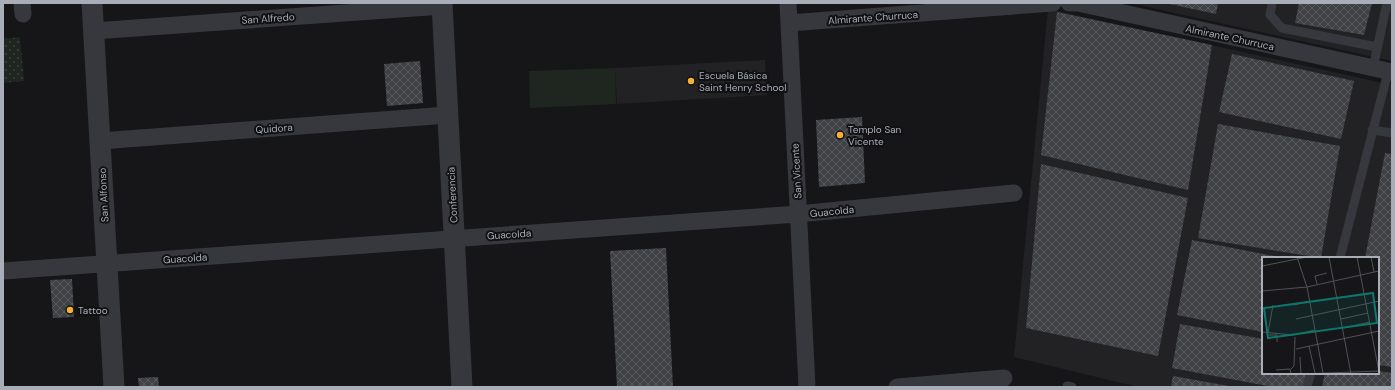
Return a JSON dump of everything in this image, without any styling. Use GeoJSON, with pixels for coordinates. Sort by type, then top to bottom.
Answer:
{"type":"FeatureCollection","features":[{"type":"Feature","properties":{"kind":"street","name":"San Alfonso"},"geometry":{"type":"LineString","coordinates":[[92,3],[114,387]]}},
{"type":"Feature","properties":{"kind":"street","name":"San Vicente"},"geometry":{"type":"LineString","coordinates":[[788,3],[807,387]]}},
{"type":"Feature","properties":{"kind":"street","name":"Almirante Churruca"},"geometry":{"type":"LineString","coordinates":[[789,24],[1053,3]]}},
{"type":"Feature","properties":{"kind":"street","name":"Almirante Churruca"},"geometry":{"type":"LineString","coordinates":[[1069,3],[1384,71]]}},
{"type":"Feature","properties":{"kind":"street","name":"San Alfredo"},"geometry":{"type":"LineString","coordinates":[[94,31],[442,4]]}},
{"type":"Feature","properties":{"kind":"street","name":"Conferencia"},"geometry":{"type":"LineString","coordinates":[[442,4],[462,387]]}},
{"type":"Feature","properties":{"kind":"street","name":"Quidora"},"geometry":{"type":"LineString","coordinates":[[100,140],[448,115]]}},
{"type":"Feature","properties":{"kind":"street","name":"Guacolda"},"geometry":{"type":"LineString","coordinates":[[3,271],[798,214],[1014,193]]}},
{"type":"Feature","properties":{"kind":"street"},"geometry":{"type":"LineString","coordinates":[[897,387],[1004,378]]}},
{"type":"Feature","properties":{"kind":"lane"},"geometry":{"type":"LineString","coordinates":[[1272,3],[1270,15],[1282,28],[1377,47]]}},
{"type":"Feature","properties":{"kind":"lane"},"geometry":{"type":"LineString","coordinates":[[1340,257],[1372,130],[1384,71],[1377,47],[1387,3]]}},
{"type":"Feature","properties":{"kind":"lane"},"geometry":{"type":"LineString","coordinates":[[1372,130],[1392,133]]}},
{"type":"Feature","properties":{"kind":"lane"},"geometry":{"type":"LineString","coordinates":[[1307,387],[1311,374]]}},
{"type":"Feature","properties":{"kind":"shaded area"},"geometry":{"type":"Polygon","coordinates":[[[1130,3],[1392,3],[1392,61],[1130,3]]]}},
{"type":"Feature","properties":{"kind":"shaded area"},"geometry":{"type":"Polygon","coordinates":[[[1048,9],[1392,85],[1392,387],[1138,387],[1014,357],[1048,9]]]}},
{"type":"Feature","properties":{"kind":"shaded area"},"geometry":{"type":"Polygon","coordinates":[[[20,37],[24,81],[3,83],[3,39],[20,37]]]}},
{"type":"Feature","properties":{"kind":"shaded area","name":"Escuela Básica Saint Henry School"},"geometry":{"type":"Polygon","coordinates":[[[765,60],[767,95],[617,104],[615,68],[765,60]]]}},
{"type":"Feature","properties":{"kind":"shaded area"},"geometry":{"type":"Polygon","coordinates":[[[615,68],[616,104],[530,108],[529,71],[615,68]]]}},
{"type":"Feature","properties":{"kind":"building"},"geometry":{"type":"Polygon","coordinates":[[[1165,3],[1218,3],[1216,14],[1165,3]]]}},
{"type":"Feature","properties":{"kind":"building"},"geometry":{"type":"Polygon","coordinates":[[[1299,3],[1372,3],[1364,35],[1295,23],[1299,3]]]}},
{"type":"Feature","properties":{"kind":"building"},"geometry":{"type":"Polygon","coordinates":[[[1057,12],[1212,45],[1188,190],[1041,155],[1057,12]]]}},
{"type":"Feature","properties":{"kind":"building"},"geometry":{"type":"Polygon","coordinates":[[[1232,54],[1354,81],[1341,139],[1219,112],[1232,54]]]}},
{"type":"Feature","properties":{"kind":"building"},"geometry":{"type":"Polygon","coordinates":[[[420,61],[423,103],[387,106],[384,64],[420,61]]]}},
{"type":"Feature","properties":{"kind":"building"},"geometry":{"type":"Polygon","coordinates":[[[862,117],[865,183],[819,187],[816,120],[862,117]]]}},
{"type":"Feature","properties":{"kind":"building"},"geometry":{"type":"Polygon","coordinates":[[[1218,124],[1340,146],[1321,257],[1198,238],[1218,124]]]}},
{"type":"Feature","properties":{"kind":"building"},"geometry":{"type":"Polygon","coordinates":[[[1385,153],[1392,154],[1392,367],[1379,365],[1379,257],[1365,257],[1385,153]]]}},
{"type":"Feature","properties":{"kind":"building"},"geometry":{"type":"Polygon","coordinates":[[[1041,164],[1188,198],[1158,356],[1026,328],[1041,164]]]}},
{"type":"Feature","properties":{"kind":"building"},"geometry":{"type":"Polygon","coordinates":[[[1192,240],[1279,257],[1262,257],[1262,332],[1177,315],[1192,240]]]}},
{"type":"Feature","properties":{"kind":"building"},"geometry":{"type":"Polygon","coordinates":[[[666,248],[673,387],[617,387],[610,251],[666,248]]]}},
{"type":"Feature","properties":{"kind":"building"},"geometry":{"type":"Polygon","coordinates":[[[72,279],[74,317],[53,318],[50,280],[72,279]]]}},
{"type":"Feature","properties":{"kind":"building"},"geometry":{"type":"Polygon","coordinates":[[[1180,324],[1262,339],[1262,374],[1306,374],[1304,387],[1274,387],[1172,368],[1180,324]]]}},
{"type":"Feature","properties":{"kind":"building"},"geometry":{"type":"Polygon","coordinates":[[[1379,371],[1392,373],[1392,387],[1322,387],[1325,374],[1379,374],[1379,371]]]}},
{"type":"Feature","properties":{"kind":"building"},"geometry":{"type":"Polygon","coordinates":[[[1173,376],[1229,386],[1229,387],[1171,387],[1173,376]]]}},
{"type":"Feature","properties":{"kind":"building"},"geometry":{"type":"Polygon","coordinates":[[[158,377],[159,387],[139,387],[138,378],[158,377]]]}},
{"type":"Feature","properties":{"kind":"place","name":"Escuela Básica Saint Henry School"},"geometry":{"type":"Point","coordinates":[691,81]}},
{"type":"Feature","properties":{"kind":"place","name":"Templo San Vicente"},"geometry":{"type":"Point","coordinates":[840,135]}},
{"type":"Feature","properties":{"kind":"place","name":"Tattoo"},"geometry":{"type":"Point","coordinates":[70,310]}}]}
